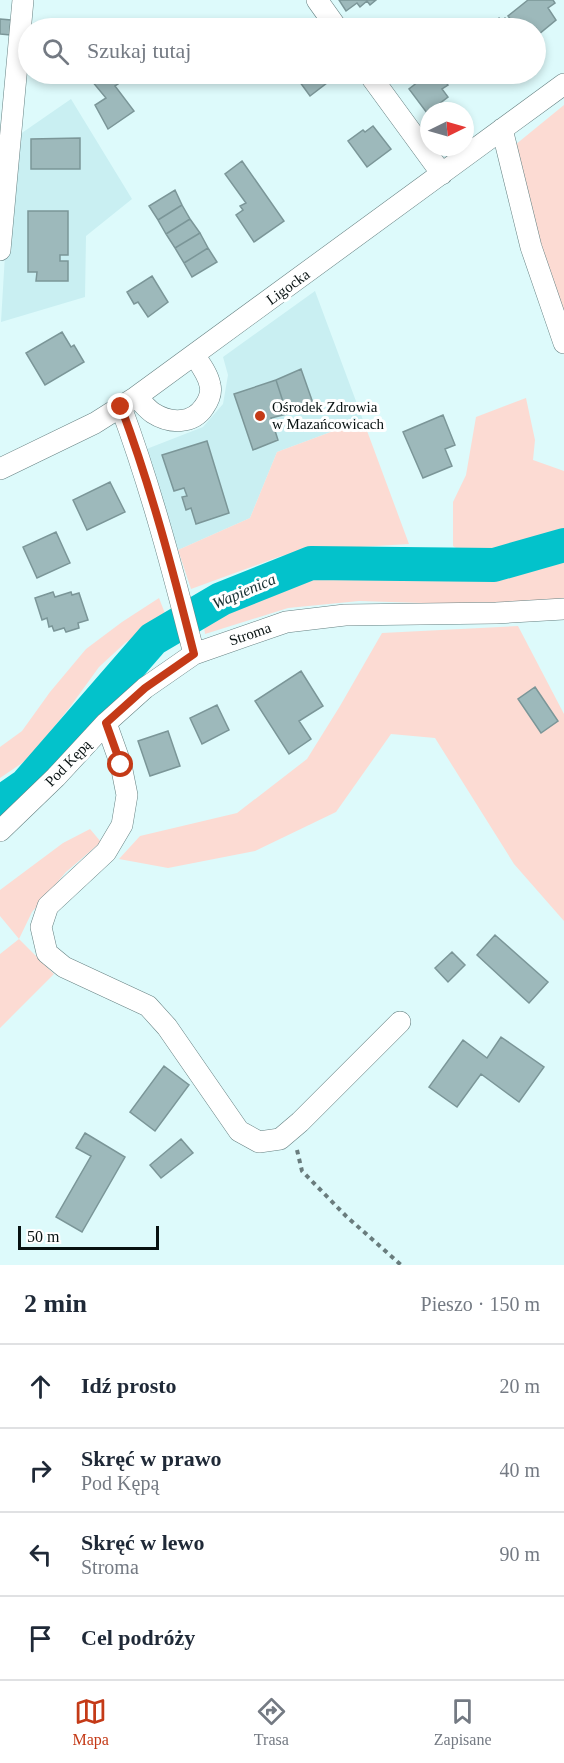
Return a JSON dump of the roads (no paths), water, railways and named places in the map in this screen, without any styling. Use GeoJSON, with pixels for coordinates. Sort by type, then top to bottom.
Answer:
{"type":"FeatureCollection","features":[{"type":"Feature","properties":{"kind":"street"},"geometry":{"type":"LineString","coordinates":[[21,18],[23,0]]}},
{"type":"Feature","properties":{"kind":"street"},"geometry":{"type":"LineString","coordinates":[[316,0],[330,18]]}},
{"type":"Feature","properties":{"kind":"street"},"geometry":{"type":"LineString","coordinates":[[0,250],[18,54]]}},
{"type":"Feature","properties":{"kind":"street"},"geometry":{"type":"LineString","coordinates":[[376,84],[442,174]]}},
{"type":"Feature","properties":{"kind":"street","name":"Ligocka"},"geometry":{"type":"LineString","coordinates":[[0,469],[95,423],[128,402],[564,84]]}},
{"type":"Feature","properties":{"kind":"street"},"geometry":{"type":"LineString","coordinates":[[502,129],[531,247],[564,343]]}},
{"type":"Feature","properties":{"kind":"street"},"geometry":{"type":"LineString","coordinates":[[194,355],[210,385],[210,397],[195,418],[176,421],[158,416],[128,402],[131,435],[175,580],[194,654]]}},
{"type":"Feature","properties":{"kind":"street","name":"Stroma"},"geometry":{"type":"LineString","coordinates":[[194,654],[286,622],[345,615],[496,613],[564,609]]}},
{"type":"Feature","properties":{"kind":"street","name":"Pod Kępą"},"geometry":{"type":"LineString","coordinates":[[0,831],[56,777],[106,723],[145,688],[194,654]]}},
{"type":"Feature","properties":{"kind":"street"},"geometry":{"type":"LineString","coordinates":[[106,723],[121,765],[127,795],[122,825],[106,852],[48,906],[40,927],[47,953],[64,967],[148,1006],[167,1027],[239,1131],[259,1142],[280,1139],[300,1122],[400,1022]]}},
{"type":"Feature","properties":{"kind":"waterway","name":"Wapienica"},"geometry":{"type":"LineString","coordinates":[[0,803],[26,785],[153,639],[221,599],[311,563],[494,565],[564,545]]}},
{"type":"Feature","properties":{"kind":"place","name":"Ośrodek Zdrowia w Mazańcowicach"},"geometry":{"type":"Point","coordinates":[260,416]}}]}
